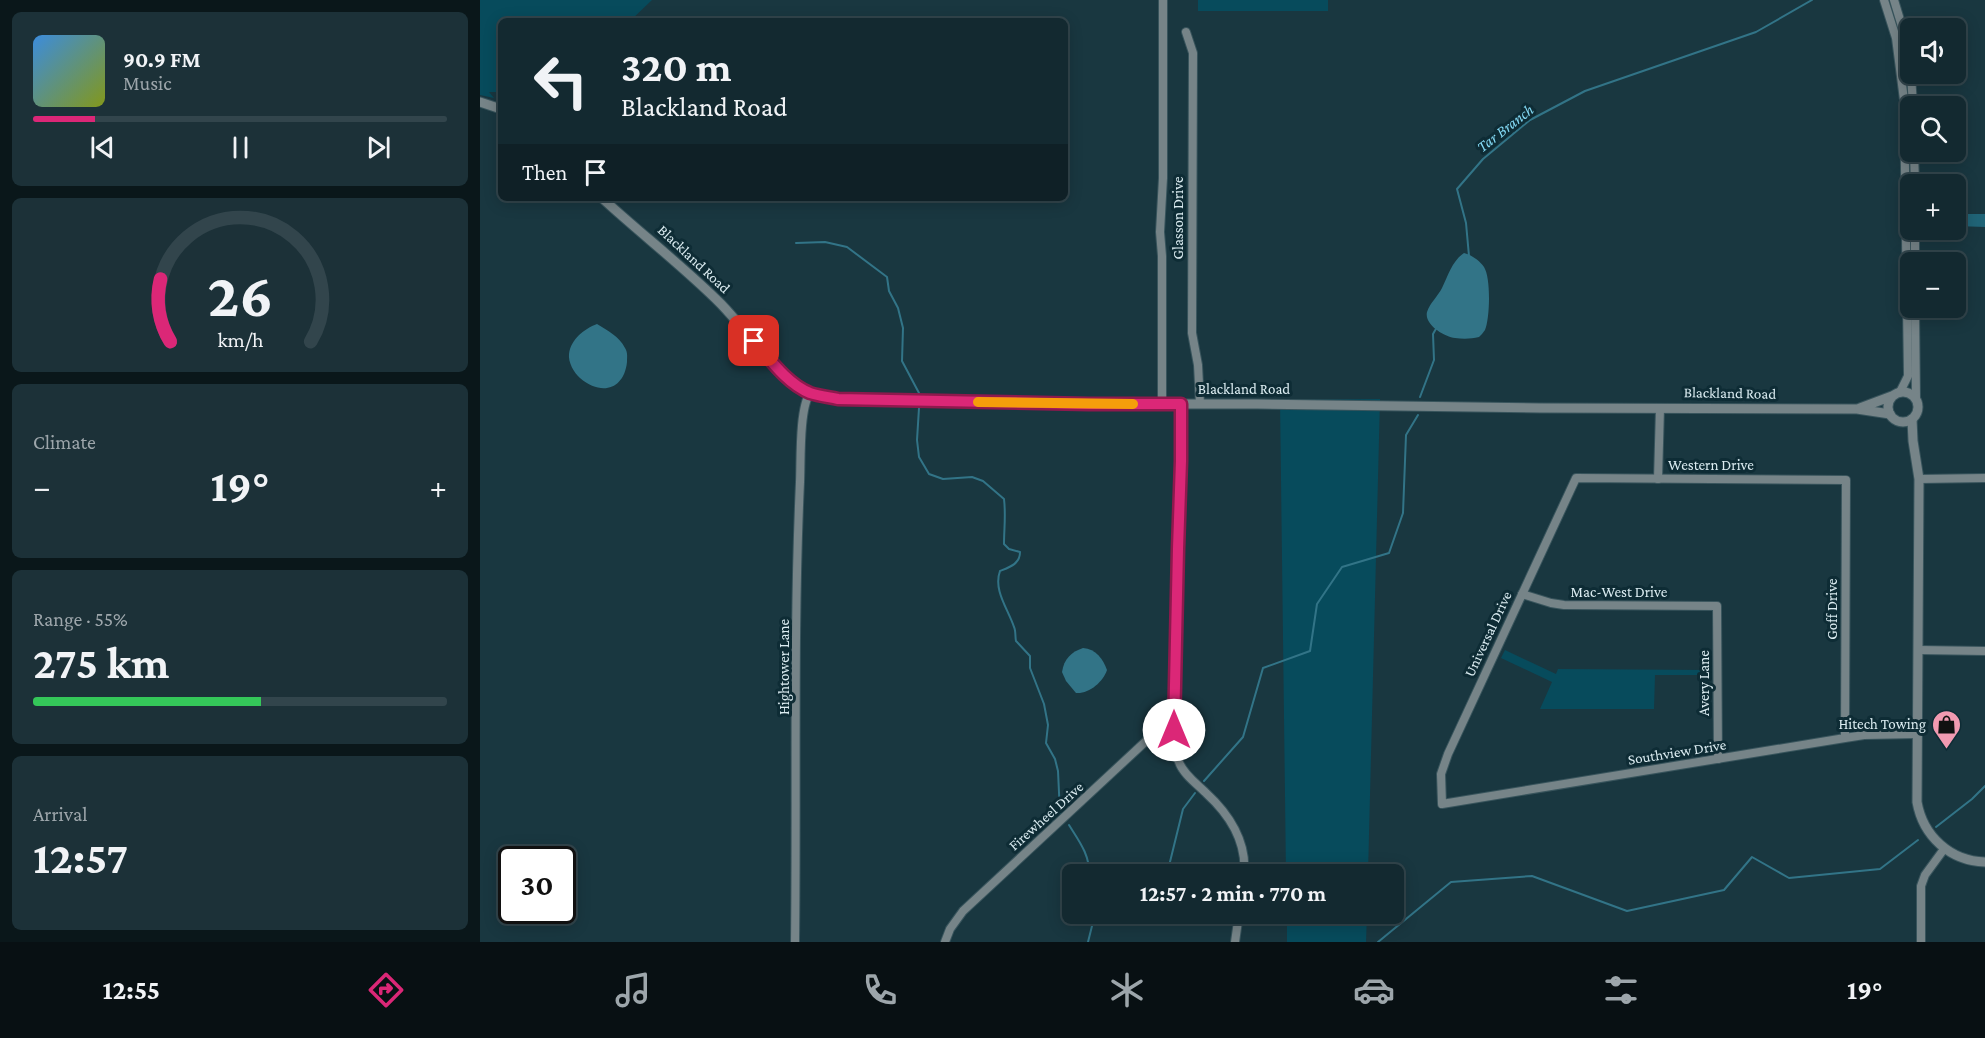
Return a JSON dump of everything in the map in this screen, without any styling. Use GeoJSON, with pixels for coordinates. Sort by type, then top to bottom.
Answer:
{"type":"FeatureCollection","features":[{"type":"Feature","properties":{"kind":"street"},"geometry":{"type":"LineString","coordinates":[[1162,404],[1160,232],[1163,178],[1163,0]]}},
{"type":"Feature","properties":{"kind":"street"},"geometry":{"type":"LineString","coordinates":[[1884,0],[1896,38],[1905,96]]}},
{"type":"Feature","properties":{"kind":"street"},"geometry":{"type":"LineString","coordinates":[[1887,9],[1895,3],[1900,20]]}},
{"type":"Feature","properties":{"kind":"street","name":"Glasson Drive"},"geometry":{"type":"LineString","coordinates":[[1186,32],[1193,53],[1192,333],[1198,365],[1200,404]]}},
{"type":"Feature","properties":{"kind":"street"},"geometry":{"type":"LineString","coordinates":[[480,102],[498,108]]}},
{"type":"Feature","properties":{"kind":"street","name":"Blackland Road"},"geometry":{"type":"LineString","coordinates":[[605,201],[695,279],[788,378],[810,393],[856,400],[1857,409],[1894,418]]}},
{"type":"Feature","properties":{"kind":"street"},"geometry":{"type":"LineString","coordinates":[[1906,240],[1908,376],[1888,408],[1913,441]]}},
{"type":"Feature","properties":{"kind":"street"},"geometry":{"type":"LineString","coordinates":[[1894,418],[1905,422],[1912,418],[1918,408],[1915,318]]}},
{"type":"Feature","properties":{"kind":"street"},"geometry":{"type":"LineString","coordinates":[[1896,394],[1908,392],[1916,398]]}},
{"type":"Feature","properties":{"kind":"street","name":"Hightower Lane"},"geometry":{"type":"LineString","coordinates":[[795,942],[799,523],[803,424],[806,399],[810,393]]}},
{"type":"Feature","properties":{"kind":"street","name":"Blackland Road"},"geometry":{"type":"LineString","coordinates":[[1857,409],[1876,404],[1896,394]]}},
{"type":"Feature","properties":{"kind":"street"},"geometry":{"type":"LineString","coordinates":[[1181,404],[1173,716],[1175,744],[1179,763],[1216,802],[1234,829],[1242,846],[1244,864]]}},
{"type":"Feature","properties":{"kind":"street"},"geometry":{"type":"LineString","coordinates":[[1658,478],[1660,408]]}},
{"type":"Feature","properties":{"kind":"street"},"geometry":{"type":"LineString","coordinates":[[1912,418],[1919,479],[1917,734],[1919,811],[1926,828],[1944,849],[1958,856],[1985,862]]}},
{"type":"Feature","properties":{"kind":"street","name":"Western Drive"},"geometry":{"type":"LineString","coordinates":[[1576,478],[1846,480]]}},
{"type":"Feature","properties":{"kind":"street","name":"Universal Drive"},"geometry":{"type":"LineString","coordinates":[[1442,804],[1441,774],[1448,754],[1576,478]]}},
{"type":"Feature","properties":{"kind":"street"},"geometry":{"type":"LineString","coordinates":[[1919,479],[1985,478]]}},
{"type":"Feature","properties":{"kind":"street","name":"Goff Drive"},"geometry":{"type":"LineString","coordinates":[[1845,738],[1846,480]]}},
{"type":"Feature","properties":{"kind":"street","name":"Mac-West Drive"},"geometry":{"type":"LineString","coordinates":[[1522,594],[1564,605],[1717,606]]}},
{"type":"Feature","properties":{"kind":"street","name":"Avery Lane"},"geometry":{"type":"LineString","coordinates":[[1717,606],[1718,759]]}},
{"type":"Feature","properties":{"kind":"street"},"geometry":{"type":"LineString","coordinates":[[1918,650],[1985,651]]}},
{"type":"Feature","properties":{"kind":"street","name":"Firewheel Drive"},"geometry":{"type":"LineString","coordinates":[[945,942],[963,911],[1173,716]]}},
{"type":"Feature","properties":{"kind":"street","name":"Southview Drive"},"geometry":{"type":"LineString","coordinates":[[1442,804],[1864,735],[1917,734]]}},
{"type":"Feature","properties":{"kind":"street"},"geometry":{"type":"LineString","coordinates":[[1921,942],[1921,886],[1924,875],[1944,849]]}},
{"type":"Feature","properties":{"kind":"street"},"geometry":{"type":"LineString","coordinates":[[1235,942],[1238,924]]}},
{"type":"Feature","properties":{"kind":"shaded area"},"geometry":{"type":"Polygon","coordinates":[[[480,0],[652,0],[633,18],[498,18],[498,92],[489,92],[494,98],[480,95],[480,0]]]}},
{"type":"Feature","properties":{"kind":"shaded area"},"geometry":{"type":"Polygon","coordinates":[[[1198,0],[1328,0],[1328,11],[1198,11],[1198,0]]]}},
{"type":"Feature","properties":{"kind":"shaded area"},"geometry":{"type":"Polygon","coordinates":[[[1966,214],[1985,214],[1985,227],[1966,226],[1966,214]]]}},
{"type":"Feature","properties":{"kind":"shaded area"},"geometry":{"type":"Polygon","coordinates":[[[1464,253],[1476,258],[1484,267],[1489,289],[1485,330],[1479,337],[1467,339],[1441,333],[1432,326],[1427,317],[1428,309],[1453,264],[1464,253]]]}},
{"type":"Feature","properties":{"kind":"shaded area"},"geometry":{"type":"Polygon","coordinates":[[[597,324],[616,337],[623,344],[627,353],[625,371],[621,379],[610,387],[603,388],[588,384],[576,373],[569,360],[570,349],[575,339],[597,324]]]}},
{"type":"Feature","properties":{"kind":"shaded area"},"geometry":{"type":"Polygon","coordinates":[[[1380,399],[1368,864],[1286,864],[1280,400],[1380,399]]]}},
{"type":"Feature","properties":{"kind":"shaded area"},"geometry":{"type":"Polygon","coordinates":[[[1083,648],[1092,650],[1098,655],[1107,670],[1095,686],[1086,692],[1076,693],[1062,672],[1064,663],[1069,657],[1083,648]]]}},
{"type":"Feature","properties":{"kind":"shaded area"},"geometry":{"type":"Polygon","coordinates":[[[1505,650],[1556,674],[1558,669],[1708,670],[1708,675],[1655,675],[1654,709],[1540,709],[1552,682],[1501,658],[1505,650]]]}},
{"type":"Feature","properties":{"kind":"shaded area"},"geometry":{"type":"Polygon","coordinates":[[[1287,924],[1367,924],[1366,942],[1287,942],[1287,924]]]}},
{"type":"Feature","properties":{"kind":"waterway","name":"Tar Branch"},"geometry":{"type":"LineString","coordinates":[[1469,256],[1466,223],[1457,189],[1483,159],[1530,120],[1585,91],[1756,32],[1812,0]]}},
{"type":"Feature","properties":{"kind":"waterway"},"geometry":{"type":"LineString","coordinates":[[796,243],[825,242],[847,247],[887,277],[889,291],[898,308],[903,328],[902,361],[919,393]]}},
{"type":"Feature","properties":{"kind":"waterway","name":"Tar Branch"},"geometry":{"type":"LineString","coordinates":[[1420,397],[1434,360],[1433,334],[1437,327]]}},
{"type":"Feature","properties":{"kind":"waterway"},"geometry":{"type":"LineString","coordinates":[[919,408],[917,440],[919,457],[929,474],[943,479],[972,477],[983,481],[1004,499],[1004,544],[1009,549],[1020,552],[1020,556],[1011,566],[1000,571],[998,585],[1015,629],[1016,641],[1030,656],[1030,668],[1044,704],[1048,725],[1046,743],[1055,759],[1058,771],[1060,814]]}},
{"type":"Feature","properties":{"kind":"waterway","name":"Tar Branch"},"geometry":{"type":"LineString","coordinates":[[1204,781],[1243,737],[1263,668],[1310,651],[1317,604],[1342,567],[1389,553],[1403,513],[1406,435],[1418,415]]}},
{"type":"Feature","properties":{"kind":"waterway"},"geometry":{"type":"LineString","coordinates":[[1936,827],[1985,786]]}},
{"type":"Feature","properties":{"kind":"waterway","name":"Tar Branch"},"geometry":{"type":"LineString","coordinates":[[1169,864],[1183,809],[1195,793]]}},
{"type":"Feature","properties":{"kind":"waterway"},"geometry":{"type":"LineString","coordinates":[[1069,825],[1086,854],[1088,864]]}},
{"type":"Feature","properties":{"kind":"waterway"},"geometry":{"type":"LineString","coordinates":[[1378,942],[1451,882],[1532,876],[1627,911],[1724,890],[1752,857],[1789,878],[1880,869],[1918,840]]}},
{"type":"Feature","properties":{"kind":"waterway","name":"Tar Branch"},"geometry":{"type":"LineString","coordinates":[[1088,942],[1092,924]]}},
{"type":"Feature","properties":{"kind":"slow traffic"},"geometry":{"type":"LineString","coordinates":[[978,402],[1133,404]]}},
{"type":"Feature","properties":{"kind":"place","name":"Hitech Towing"},"geometry":{"type":"Point","coordinates":[1947,750]}},
{"type":"Feature","properties":{"kind":"route"},"geometry":{"type":"LineString","coordinates":[[754,341],[801,389],[838,399],[1181,404],[1174,730]]}}]}
